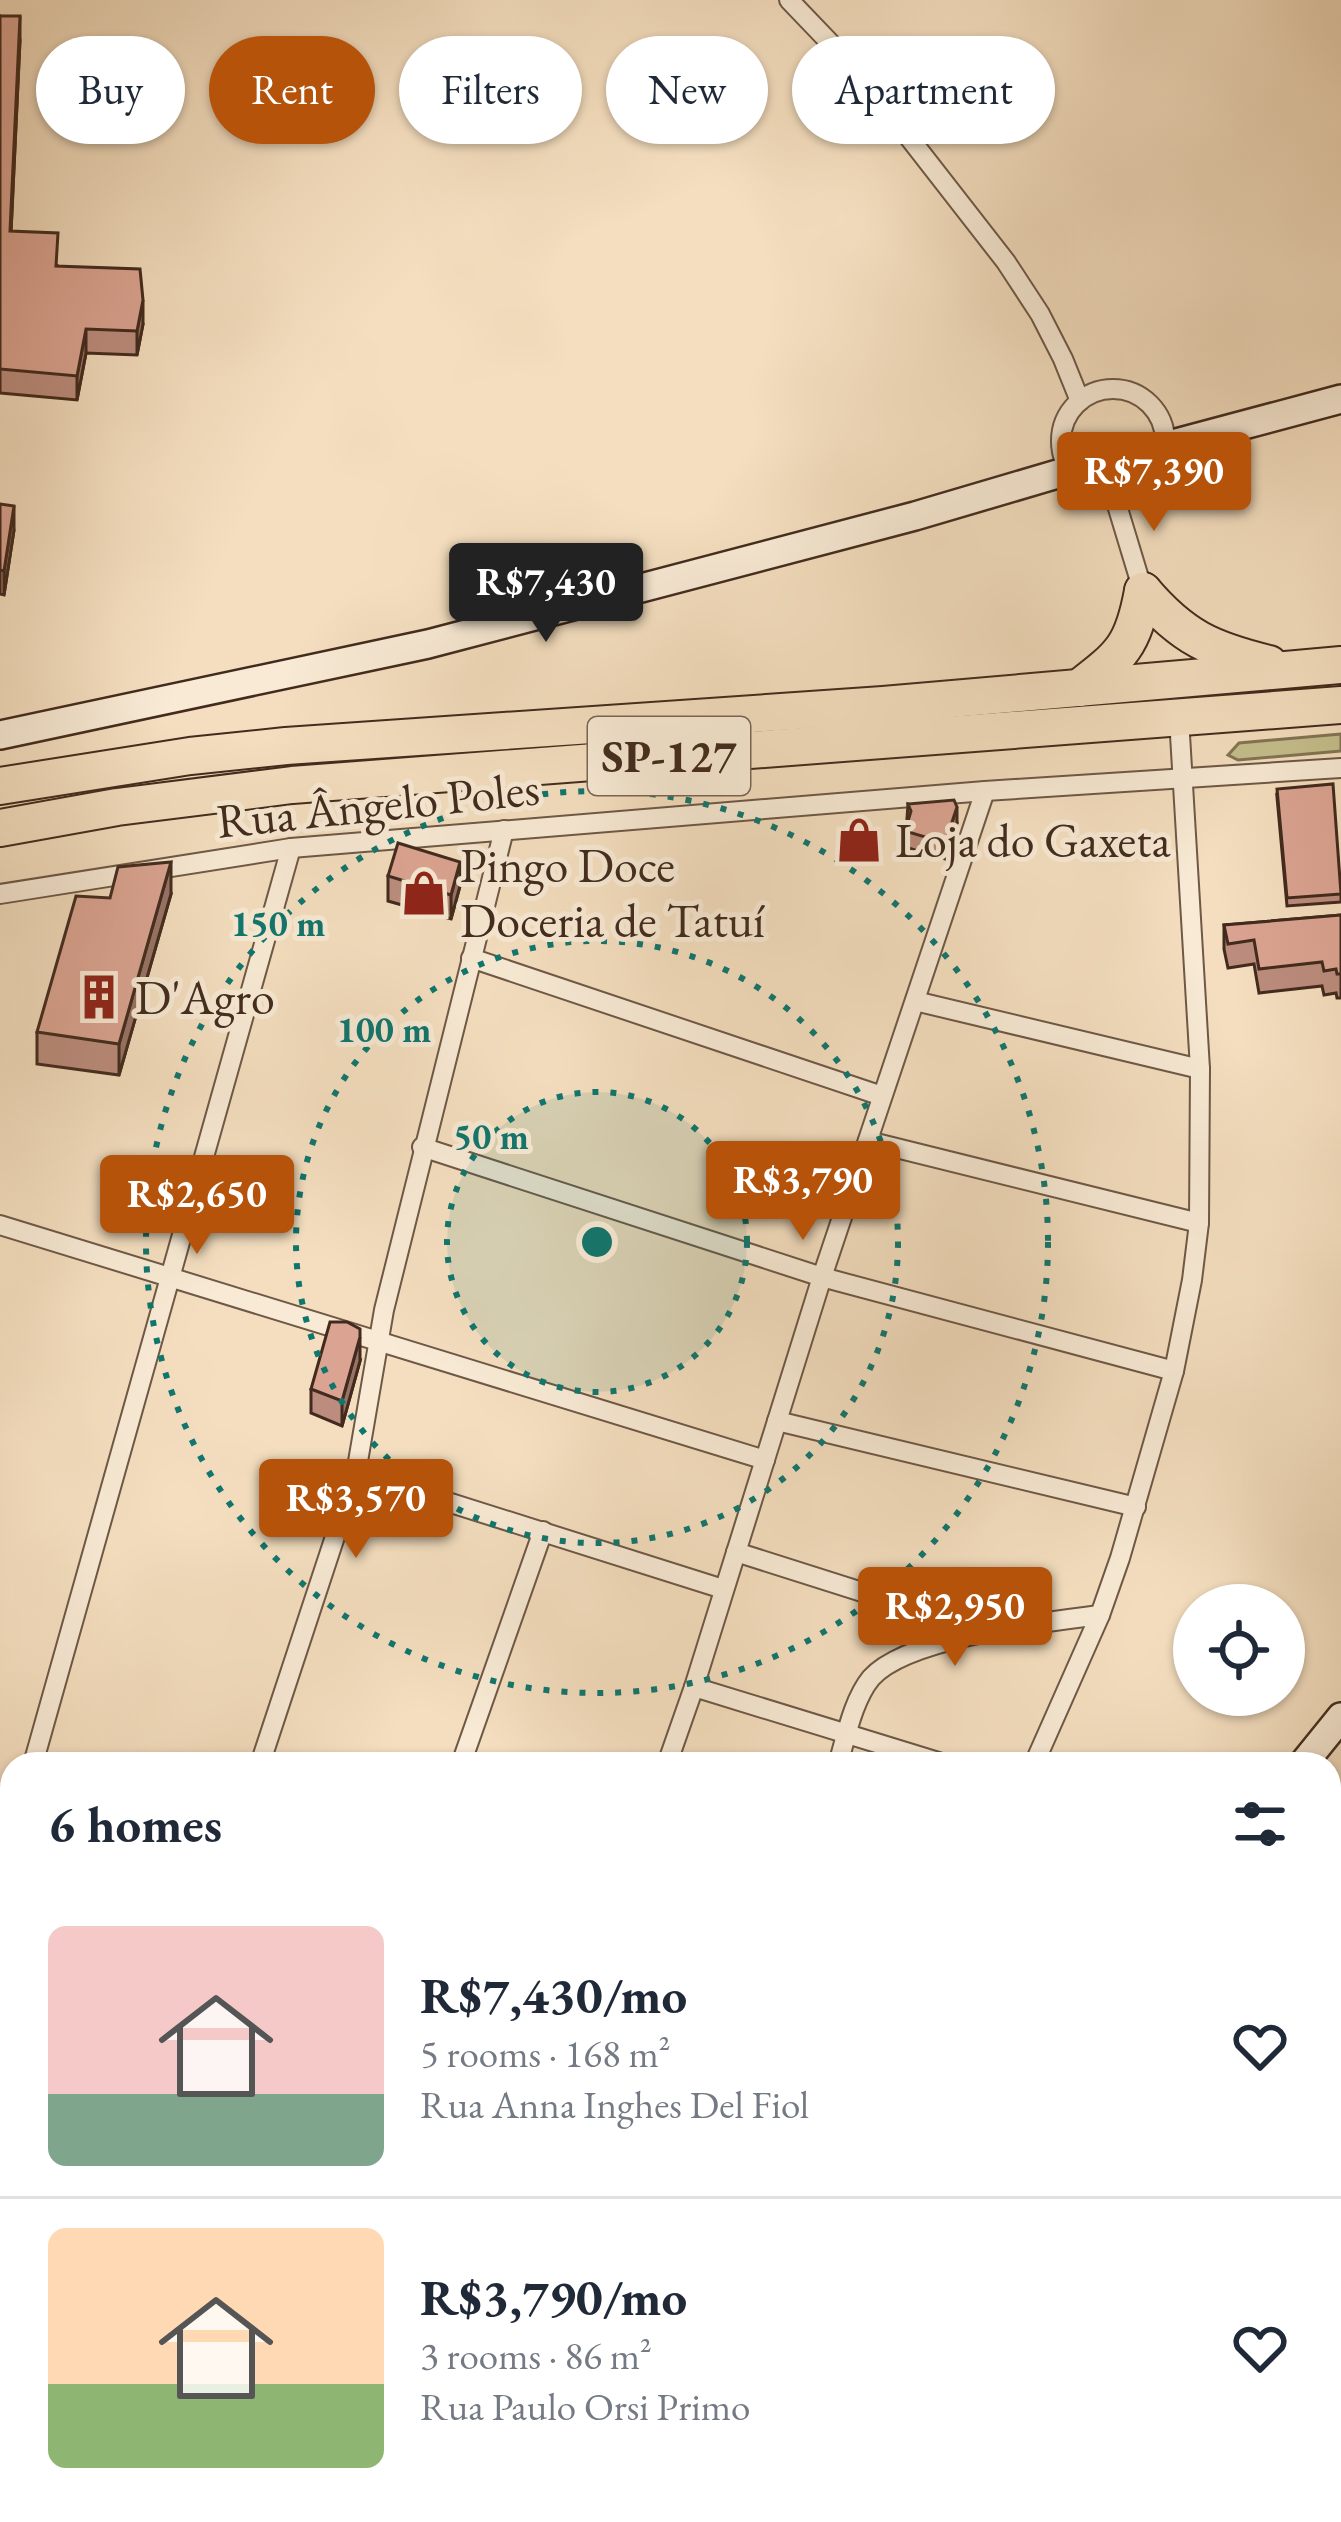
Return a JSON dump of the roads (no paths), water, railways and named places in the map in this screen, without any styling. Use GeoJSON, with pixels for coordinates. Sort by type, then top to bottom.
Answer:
{"type":"FeatureCollection","features":[{"type":"Feature","properties":{"kind":"highway"},"geometry":{"type":"LineString","coordinates":[[1143,591],[1178,628],[1203,643],[1290,670]]}},
{"type":"Feature","properties":{"kind":"highway"},"geometry":{"type":"LineString","coordinates":[[1079,688],[1127,645],[1143,591]]}},
{"type":"Feature","properties":{"kind":"highway","name":"SP-127"},"geometry":{"type":"LineString","coordinates":[[0,786],[190,756],[355,740],[883,705],[1341,665]]}},
{"type":"Feature","properties":{"kind":"highway","name":"SP-127"},"geometry":{"type":"LineString","coordinates":[[0,828],[118,806],[292,785],[1341,705]]}},
{"type":"Feature","properties":{"kind":"street"},"geometry":{"type":"LineString","coordinates":[[789,0],[858,72],[1006,262],[1064,359],[1080,401]]}},
{"type":"Feature","properties":{"kind":"street"},"geometry":{"type":"LineString","coordinates":[[1107,389],[1124,390],[1153,407],[1162,421],[1165,446],[1157,469],[1145,482],[1113,492],[1079,480],[1062,449],[1062,432],[1067,416],[1080,401],[1107,389]]}},
{"type":"Feature","properties":{"kind":"street"},"geometry":{"type":"LineString","coordinates":[[1165,446],[1341,399]]}},
{"type":"Feature","properties":{"kind":"street"},"geometry":{"type":"LineString","coordinates":[[0,735],[428,644],[915,516],[1071,470]]}},
{"type":"Feature","properties":{"kind":"street"},"geometry":{"type":"LineString","coordinates":[[1113,492],[1143,591]]}},
{"type":"Feature","properties":{"kind":"street"},"geometry":{"type":"LineString","coordinates":[[1039,1752],[1100,1615],[1136,1507],[1174,1371],[1192,1280],[1198,1223],[1200,1069],[1179,718]]}},
{"type":"Feature","properties":{"kind":"street","name":"Rua Ângelo Poles"},"geometry":{"type":"LineString","coordinates":[[0,894],[291,848],[985,791],[1341,768]]}},
{"type":"Feature","properties":{"kind":"street"},"geometry":{"type":"LineString","coordinates":[[671,1752],[822,1277],[985,791]]}},
{"type":"Feature","properties":{"kind":"street"},"geometry":{"type":"LineString","coordinates":[[264,1752],[356,1473],[378,1341],[422,1147],[504,830]]}},
{"type":"Feature","properties":{"kind":"street"},"geometry":{"type":"LineString","coordinates":[[36,1752],[291,848]]}},
{"type":"Feature","properties":{"kind":"street"},"geometry":{"type":"LineString","coordinates":[[471,958],[882,1096]]}},
{"type":"Feature","properties":{"kind":"street"},"geometry":{"type":"LineString","coordinates":[[915,1000],[1200,1069]]}},
{"type":"Feature","properties":{"kind":"street"},"geometry":{"type":"LineString","coordinates":[[868,1142],[1198,1223]]}},
{"type":"Feature","properties":{"kind":"street"},"geometry":{"type":"LineString","coordinates":[[422,1147],[822,1277],[1174,1371]]}},
{"type":"Feature","properties":{"kind":"street"},"geometry":{"type":"LineString","coordinates":[[0,1225],[765,1460]]}},
{"type":"Feature","properties":{"kind":"street"},"geometry":{"type":"LineString","coordinates":[[777,1420],[1136,1507]]}},
{"type":"Feature","properties":{"kind":"street"},"geometry":{"type":"LineString","coordinates":[[356,1473],[723,1589]]}},
{"type":"Feature","properties":{"kind":"street"},"geometry":{"type":"LineString","coordinates":[[465,1752],[542,1531]]}},
{"type":"Feature","properties":{"kind":"street"},"geometry":{"type":"LineString","coordinates":[[736,1552],[985,1631]]}},
{"type":"Feature","properties":{"kind":"street"},"geometry":{"type":"LineString","coordinates":[[842,1752],[862,1692],[890,1663],[985,1631],[1100,1615]]}},
{"type":"Feature","properties":{"kind":"street"},"geometry":{"type":"LineString","coordinates":[[694,1687],[906,1752]]}},
{"type":"Feature","properties":{"kind":"street"},"geometry":{"type":"LineString","coordinates":[[1313,1752],[1341,1717]]}},
{"type":"Feature","properties":{"kind":"place","name":"Loja do Gaxeta"},"geometry":{"type":"Point","coordinates":[859,840]}},
{"type":"Feature","properties":{"kind":"place","name":"Pingo Doce Doceria de Tatuí"},"geometry":{"type":"Point","coordinates":[424,893]}},
{"type":"Feature","properties":{"kind":"place","name":"D'Agro"},"geometry":{"type":"Point","coordinates":[99,997]}}]}
